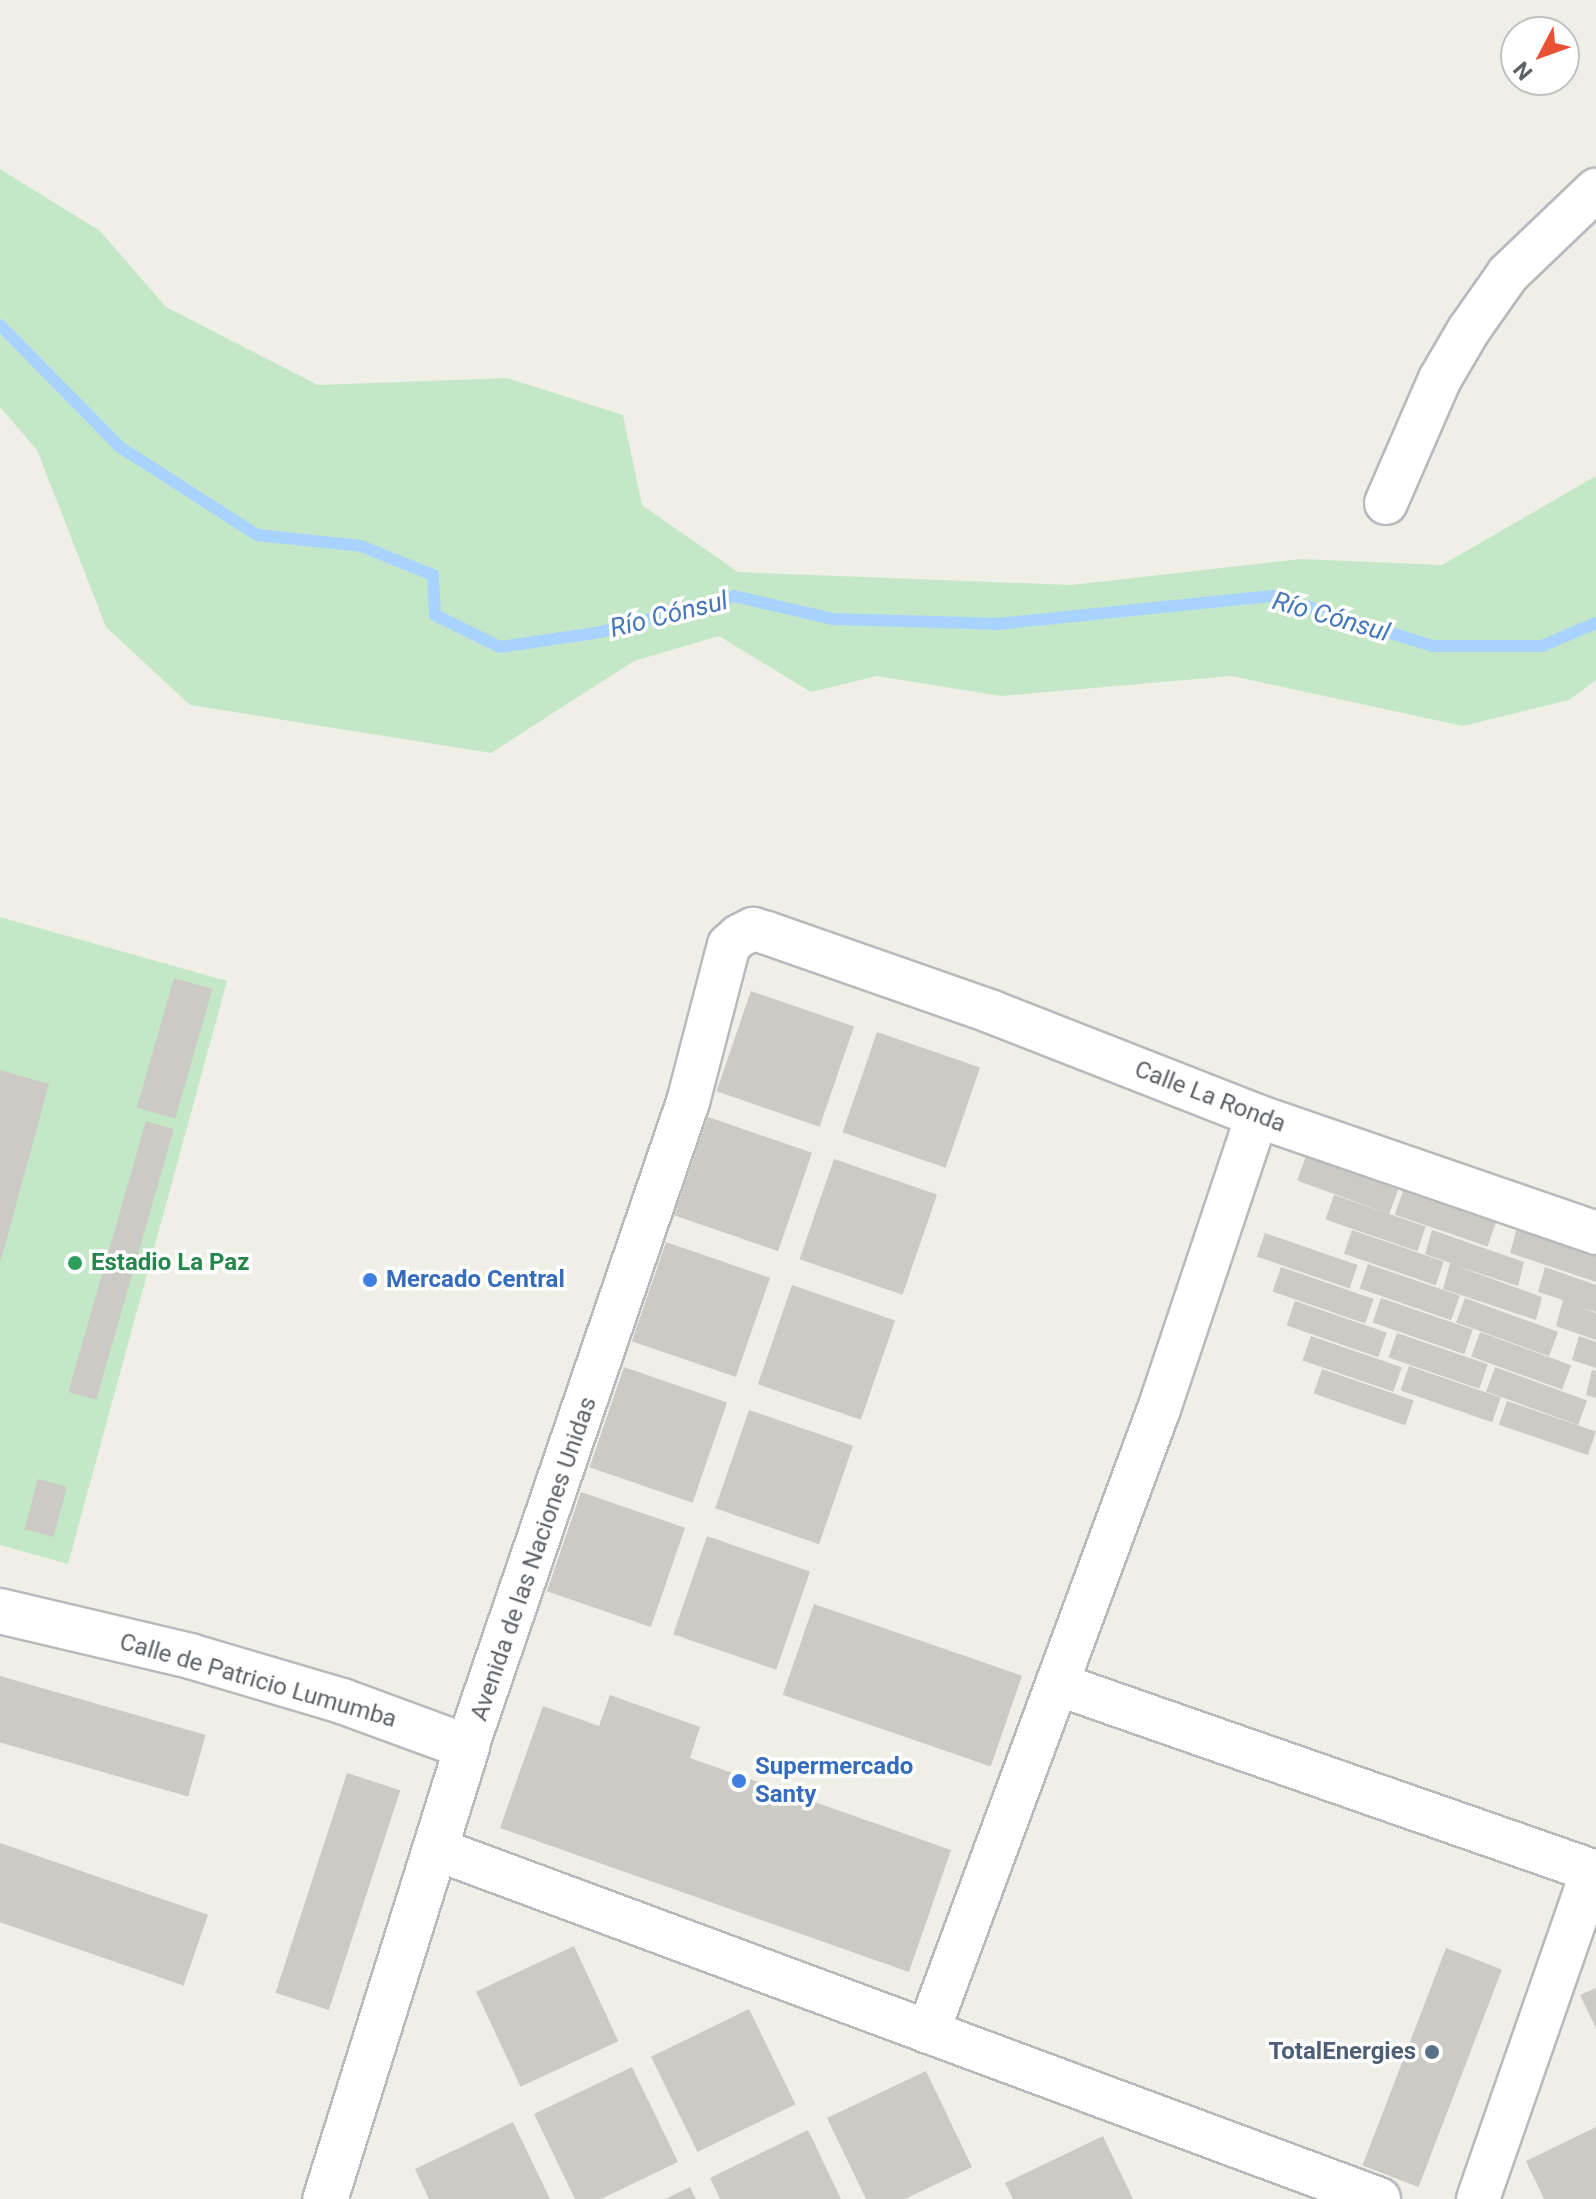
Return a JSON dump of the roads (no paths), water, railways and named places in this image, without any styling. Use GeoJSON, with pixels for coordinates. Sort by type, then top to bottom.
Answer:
{"type":"FeatureCollection","features":[{"type":"Feature","properties":{"kind":"street"},"geometry":{"type":"LineString","coordinates":[[1386,503],[1440,379],[1468,331],[1508,274],[1596,190]]}},
{"type":"Feature","properties":{"kind":"street","name":"Calle La Ronda"},"geometry":{"type":"LineString","coordinates":[[753,929],[826,957],[992,1012],[1257,1116],[1596,1233]]}},
{"type":"Feature","properties":{"kind":"street","name":"Avenida de las Naciones Unidas"},"geometry":{"type":"LineString","coordinates":[[325,2199],[467,1747],[683,1117],[729,945],[753,929]]}},
{"type":"Feature","properties":{"kind":"street"},"geometry":{"type":"LineString","coordinates":[[928,2032],[1159,1409],[1257,1116]]}},
{"type":"Feature","properties":{"kind":"street","name":"Calle de Patricio Lumumba"},"geometry":{"type":"LineString","coordinates":[[0,1611],[190,1656],[342,1701],[467,1747]]}},
{"type":"Feature","properties":{"kind":"street"},"geometry":{"type":"LineString","coordinates":[[1057,1684],[1594,1872],[1478,2199]]}},
{"type":"Feature","properties":{"kind":"street"},"geometry":{"type":"LineString","coordinates":[[436,1849],[1379,2199]]}},
{"type":"Feature","properties":{"kind":"waterway","name":"Río Cónsul"},"geometry":{"type":"LineString","coordinates":[[0,325],[120,447],[257,535],[361,546],[433,575],[435,615],[500,647],[601,632],[734,596],[833,619],[997,624],[1274,596],[1433,646],[1542,646],[1596,623]]}},
{"type":"Feature","properties":{"kind":"place","name":"Estadio La Paz"},"geometry":{"type":"Point","coordinates":[75,1263]}},
{"type":"Feature","properties":{"kind":"place","name":"Mercado Central"},"geometry":{"type":"Point","coordinates":[370,1280]}},
{"type":"Feature","properties":{"kind":"place","name":"Supermercado Santy"},"geometry":{"type":"Point","coordinates":[739,1781]}},
{"type":"Feature","properties":{"kind":"place","name":"TotalEnergies"},"geometry":{"type":"Point","coordinates":[1432,2052]}}]}
